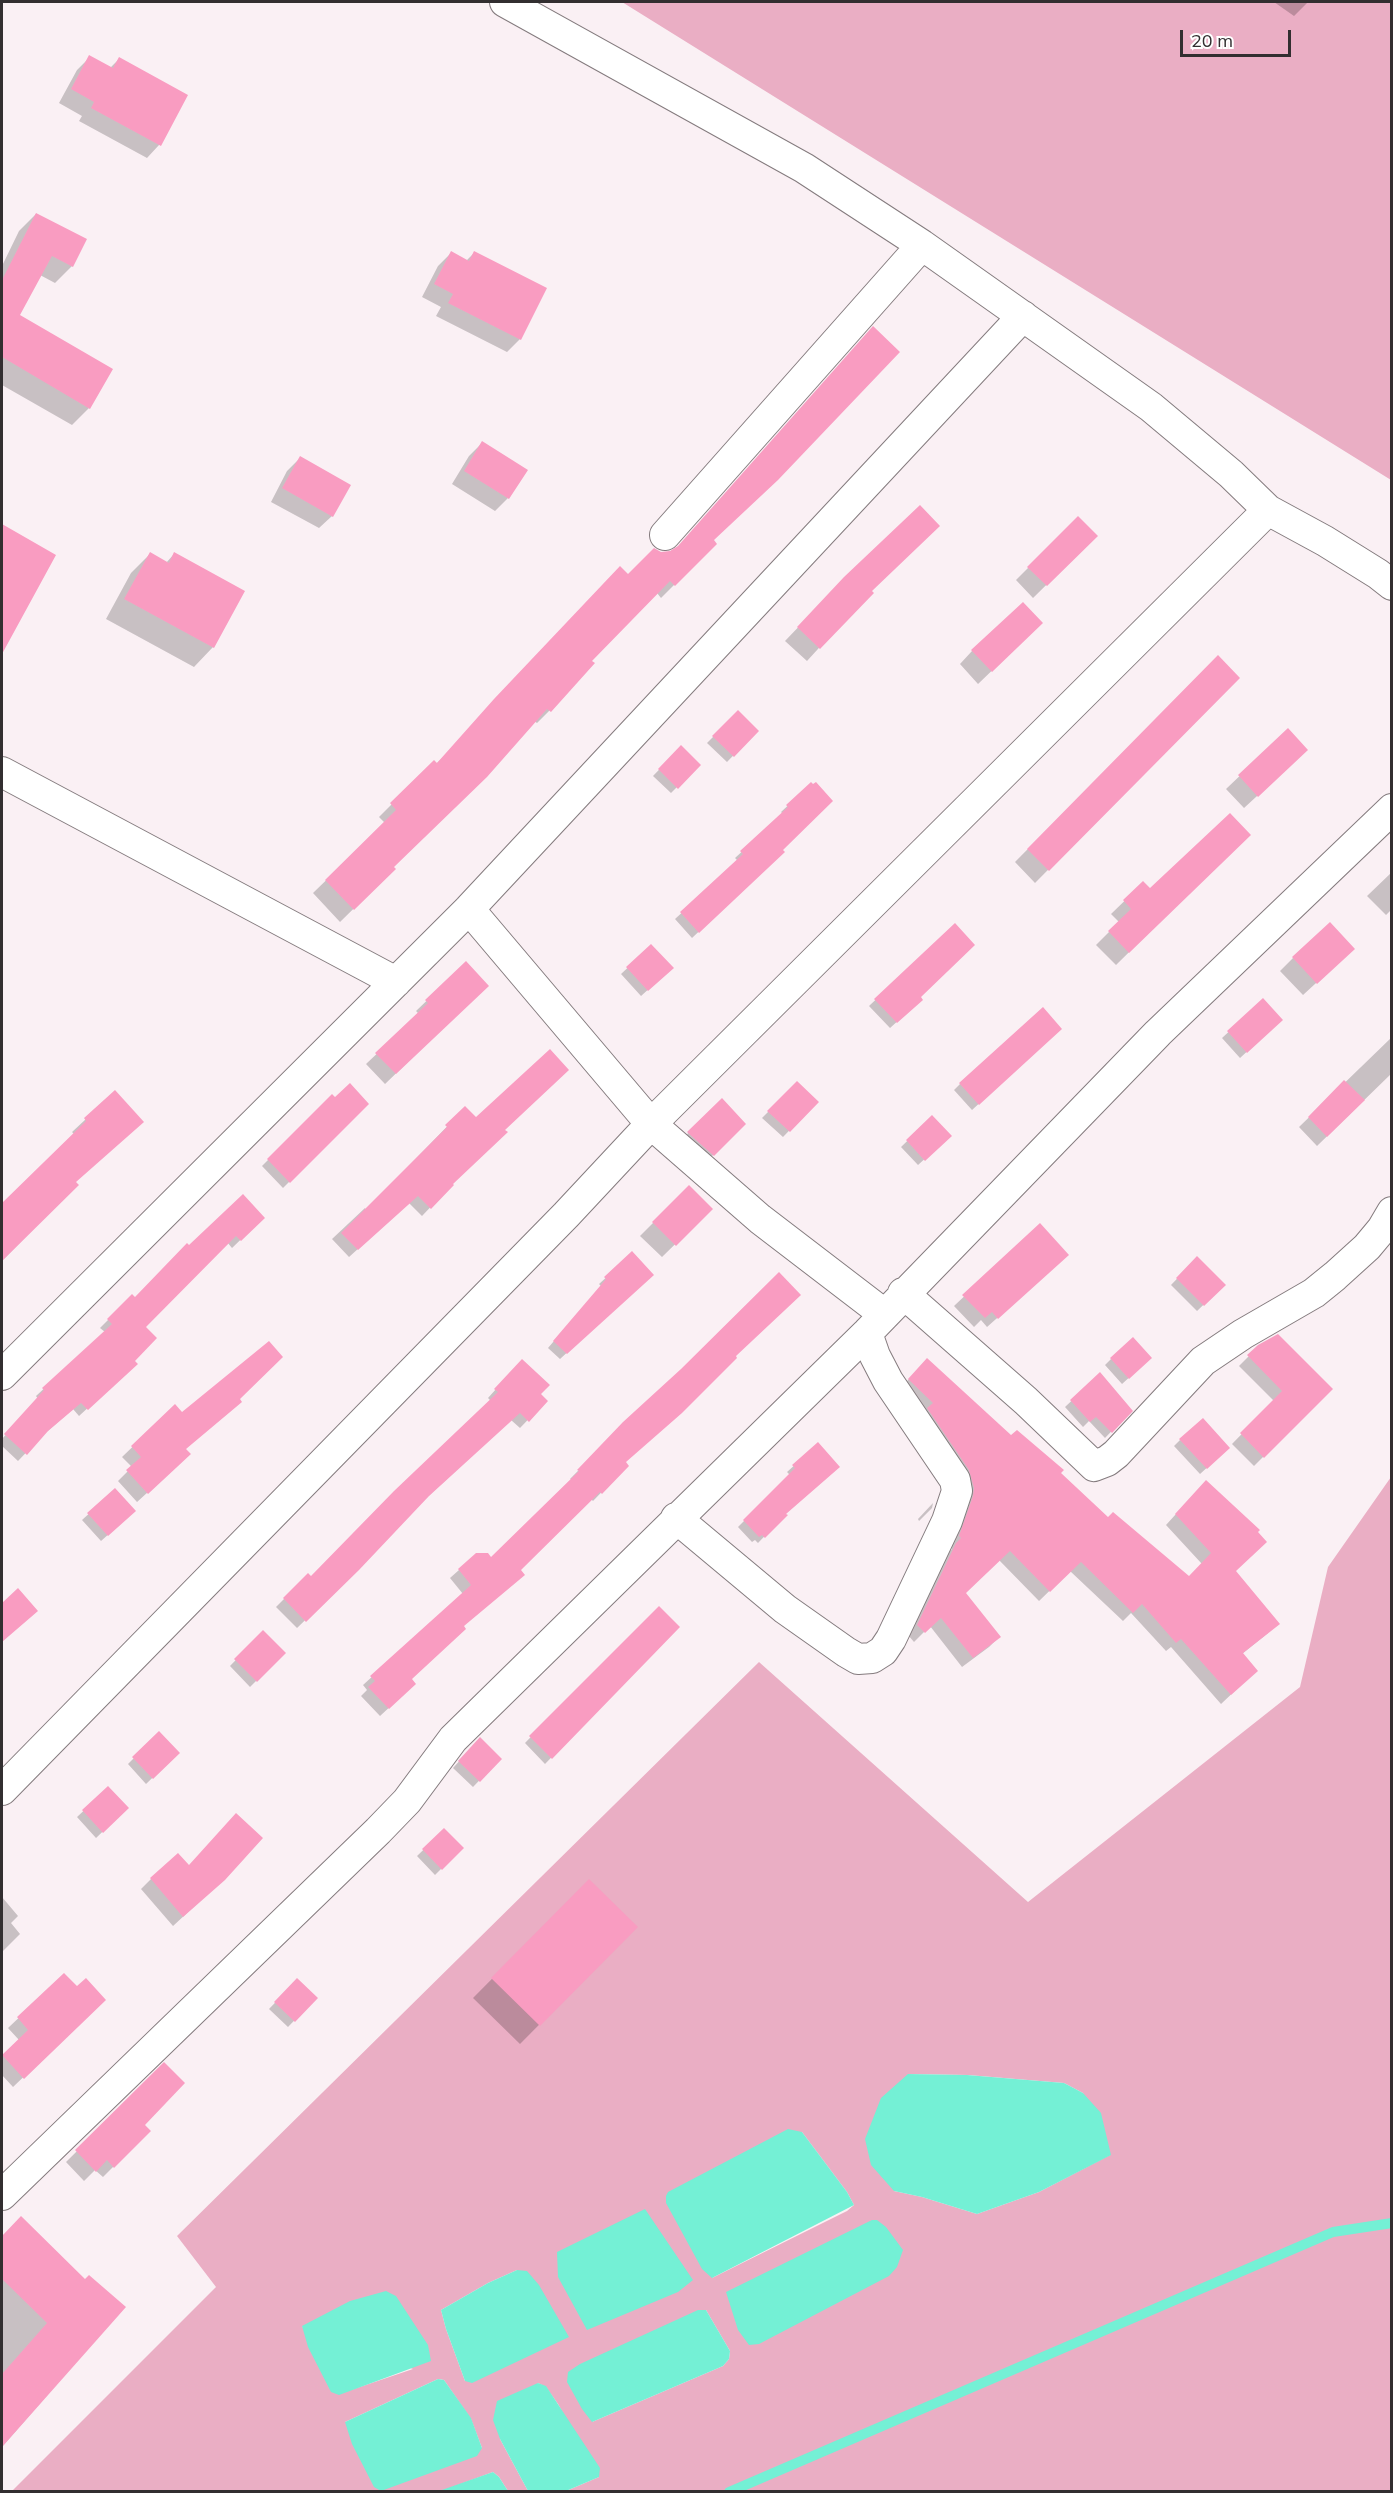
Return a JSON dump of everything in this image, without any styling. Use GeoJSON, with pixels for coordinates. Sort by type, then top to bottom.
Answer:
{"type":"FeatureCollection","features":[{"type":"Feature","properties":{"kind":"street"},"geometry":{"type":"LineString","coordinates":[[505,2],[804,168],[922,245],[1151,407],[1214,459],[1268,510],[1325,541],[1392,585]]}},
{"type":"Feature","properties":{"kind":"street"},"geometry":{"type":"LineString","coordinates":[[665,535],[922,245]]}},
{"type":"Feature","properties":{"kind":"street"},"geometry":{"type":"LineString","coordinates":[[2,1375],[469,909],[1023,316]]}},
{"type":"Feature","properties":{"kind":"street"},"geometry":{"type":"LineString","coordinates":[[2,1790],[566,1215],[651,1124],[1268,510]]}},
{"type":"Feature","properties":{"kind":"street"},"geometry":{"type":"LineString","coordinates":[[2,772],[396,982]]}},
{"type":"Feature","properties":{"kind":"street"},"geometry":{"type":"LineString","coordinates":[[2,2195],[378,1831],[407,1801],[453,1739],[885,1313],[1158,1033],[1392,809]]}},
{"type":"Feature","properties":{"kind":"street"},"geometry":{"type":"LineString","coordinates":[[469,909],[651,1124],[760,1220],[885,1313],[1026,1401],[1094,1466],[1107,1461],[1116,1454],[1203,1361],[1243,1334],[1314,1293],[1335,1276],[1368,1247],[1392,1212]]}},
{"type":"Feature","properties":{"kind":"street"},"geometry":{"type":"LineString","coordinates":[[676,1518],[785,1609],[846,1652],[858,1659],[872,1658],[883,1651],[891,1639],[947,1521],[957,1491],[955,1480],[944,1468],[888,1381],[875,1356],[885,1313]]}},
{"type":"Feature","properties":{"kind":"shaded area"},"geometry":{"type":"Polygon","coordinates":[[[622,2],[1391,2],[1391,480],[622,2]]]}},
{"type":"Feature","properties":{"kind":"shaded area"},"geometry":{"type":"Polygon","coordinates":[[[1391,1477],[1391,2491],[566,2491],[599,2477],[558,2404],[546,2387],[538,2383],[500,2439],[528,2491],[508,2491],[493,2472],[439,2492],[11,2492],[216,2287],[177,2236],[759,1662],[1028,1902],[1300,1687],[1328,1567],[1391,1477]],[[909,2074],[894,2191],[977,2214],[1039,2192],[1110,2155],[1083,2093],[1064,2083],[968,2075],[909,2074]],[[802,2132],[712,2278],[847,2211],[854,2205],[847,2192],[802,2132]],[[517,2270],[488,2283],[441,2310],[465,2381],[517,2270]],[[706,2310],[592,2422],[723,2366],[729,2359],[730,2351],[706,2310]],[[302,2326],[339,2394],[413,2369],[302,2326]],[[438,2379],[345,2422],[482,2448],[471,2419],[444,2380],[438,2379]]]}},
{"type":"Feature","properties":{"kind":"shaded area"},"geometry":{"type":"Polygon","coordinates":[[[908,2074],[967,2075],[1064,2083],[1083,2093],[1101,2113],[1111,2155],[1039,2192],[977,2214],[894,2191],[871,2165],[865,2139],[881,2098],[908,2074]]]}},
{"type":"Feature","properties":{"kind":"shaded area"},"geometry":{"type":"Polygon","coordinates":[[[788,2129],[802,2132],[847,2192],[854,2205],[712,2278],[702,2269],[666,2203],[668,2192],[788,2129]]]}},
{"type":"Feature","properties":{"kind":"shaded area"},"geometry":{"type":"Polygon","coordinates":[[[645,2209],[693,2280],[678,2292],[587,2330],[558,2277],[557,2252],[645,2209]]]}},
{"type":"Feature","properties":{"kind":"shaded area"},"geometry":{"type":"Polygon","coordinates":[[[872,2220],[877,2220],[886,2227],[903,2250],[897,2267],[889,2276],[759,2344],[749,2345],[738,2330],[726,2292],[872,2220]]]}},
{"type":"Feature","properties":{"kind":"shaded area"},"geometry":{"type":"Polygon","coordinates":[[[517,2270],[527,2271],[539,2285],[569,2337],[472,2383],[465,2381],[441,2310],[488,2283],[517,2270]]]}},
{"type":"Feature","properties":{"kind":"shaded area"},"geometry":{"type":"Polygon","coordinates":[[[386,2291],[396,2296],[428,2345],[431,2361],[339,2395],[331,2392],[308,2347],[302,2326],[350,2301],[386,2291]]]}},
{"type":"Feature","properties":{"kind":"shaded area"},"geometry":{"type":"Polygon","coordinates":[[[698,2310],[706,2310],[730,2351],[729,2359],[723,2366],[592,2422],[567,2382],[568,2372],[580,2364],[698,2310]]]}},
{"type":"Feature","properties":{"kind":"shaded area"},"geometry":{"type":"Polygon","coordinates":[[[438,2379],[444,2380],[471,2418],[482,2448],[477,2456],[381,2491],[374,2487],[352,2444],[345,2422],[438,2379]]]}},
{"type":"Feature","properties":{"kind":"shaded area"},"geometry":{"type":"Polygon","coordinates":[[[538,2383],[546,2386],[600,2468],[599,2477],[566,2491],[528,2491],[500,2439],[493,2420],[497,2401],[538,2383]]]}},
{"type":"Feature","properties":{"kind":"shaded area"},"geometry":{"type":"Polygon","coordinates":[[[493,2472],[508,2491],[439,2491],[493,2472]]]}},
{"type":"Feature","properties":{"kind":"building"},"geometry":{"type":"Polygon","coordinates":[[[89,55],[113,68],[119,57],[188,95],[161,146],[91,108],[94,102],[71,89],[89,55]]]}},
{"type":"Feature","properties":{"kind":"building"},"geometry":{"type":"Polygon","coordinates":[[[36,213],[87,239],[73,267],[52,256],[20,315],[113,369],[90,409],[2,357],[2,280],[36,213]]]}},
{"type":"Feature","properties":{"kind":"building"},"geometry":{"type":"Polygon","coordinates":[[[451,251],[469,261],[474,251],[547,288],[521,340],[448,303],[453,294],[434,284],[451,251]]]}},
{"type":"Feature","properties":{"kind":"building"},"geometry":{"type":"Polygon","coordinates":[[[873,326],[900,352],[778,480],[714,540],[717,544],[675,586],[670,581],[592,661],[595,663],[551,712],[547,709],[487,777],[394,867],[396,869],[354,910],[325,880],[396,810],[390,803],[434,760],[437,763],[620,566],[628,574],[654,548],[661,552],[670,551],[678,546],[873,326]]]}},
{"type":"Feature","properties":{"kind":"building"},"geometry":{"type":"Polygon","coordinates":[[[482,441],[528,470],[509,499],[464,471],[482,441]]]}},
{"type":"Feature","properties":{"kind":"building"},"geometry":{"type":"Polygon","coordinates":[[[300,456],[351,485],[333,517],[282,488],[300,456]]]}},
{"type":"Feature","properties":{"kind":"building"},"geometry":{"type":"Polygon","coordinates":[[[920,505],[940,526],[872,591],[874,593],[820,649],[797,627],[844,577],[920,505]]]}},
{"type":"Feature","properties":{"kind":"building"},"geometry":{"type":"Polygon","coordinates":[[[1078,516],[1098,536],[1047,586],[1027,567],[1078,516]]]}},
{"type":"Feature","properties":{"kind":"building"},"geometry":{"type":"Polygon","coordinates":[[[2,524],[56,555],[2,654],[2,524]]]}},
{"type":"Feature","properties":{"kind":"building"},"geometry":{"type":"Polygon","coordinates":[[[150,552],[169,563],[174,552],[245,591],[214,648],[124,599],[150,552]]]}},
{"type":"Feature","properties":{"kind":"building"},"geometry":{"type":"Polygon","coordinates":[[[1023,602],[1043,623],[992,672],[971,650],[1023,602]]]}},
{"type":"Feature","properties":{"kind":"building"},"geometry":{"type":"Polygon","coordinates":[[[1218,655],[1240,678],[1049,871],[1027,849],[1218,655]]]}},
{"type":"Feature","properties":{"kind":"building"},"geometry":{"type":"Polygon","coordinates":[[[738,710],[759,731],[734,757],[712,736],[738,710]]]}},
{"type":"Feature","properties":{"kind":"building"},"geometry":{"type":"Polygon","coordinates":[[[1288,728],[1308,750],[1258,797],[1238,775],[1288,728]]]}},
{"type":"Feature","properties":{"kind":"building"},"geometry":{"type":"Polygon","coordinates":[[[681,745],[701,765],[678,789],[658,769],[681,745]]]}},
{"type":"Feature","properties":{"kind":"building"},"geometry":{"type":"Polygon","coordinates":[[[811,782],[813,784],[816,782],[833,801],[783,850],[785,852],[699,933],[680,912],[743,854],[740,851],[788,807],[786,805],[811,782]]]}},
{"type":"Feature","properties":{"kind":"building"},"geometry":{"type":"Polygon","coordinates":[[[1230,813],[1251,835],[1129,953],[1108,931],[1131,909],[1123,900],[1143,881],[1150,888],[1230,813]]]}},
{"type":"Feature","properties":{"kind":"building"},"geometry":{"type":"Polygon","coordinates":[[[1330,922],[1355,949],[1317,984],[1292,957],[1330,922]]]}},
{"type":"Feature","properties":{"kind":"building"},"geometry":{"type":"Polygon","coordinates":[[[955,923],[975,945],[921,997],[923,1000],[897,1023],[874,999],[955,923]]]}},
{"type":"Feature","properties":{"kind":"building"},"geometry":{"type":"Polygon","coordinates":[[[651,944],[674,968],[648,991],[626,967],[651,944]]]}},
{"type":"Feature","properties":{"kind":"building"},"geometry":{"type":"Polygon","coordinates":[[[466,961],[489,986],[396,1074],[375,1053],[428,1003],[425,1000],[466,961]]]}},
{"type":"Feature","properties":{"kind":"building"},"geometry":{"type":"Polygon","coordinates":[[[1263,998],[1283,1020],[1247,1053],[1227,1031],[1263,998]]]}},
{"type":"Feature","properties":{"kind":"building"},"geometry":{"type":"Polygon","coordinates":[[[1043,1007],[1062,1029],[979,1105],[959,1083],[1043,1007]]]}},
{"type":"Feature","properties":{"kind":"building"},"geometry":{"type":"Polygon","coordinates":[[[550,1049],[569,1070],[505,1130],[508,1132],[453,1184],[431,1209],[418,1196],[358,1250],[341,1233],[465,1106],[476,1117],[550,1049]]]}},
{"type":"Feature","properties":{"kind":"building"},"geometry":{"type":"Polygon","coordinates":[[[1344,1080],[1365,1100],[1327,1137],[1308,1117],[1344,1080]]]}},
{"type":"Feature","properties":{"kind":"building"},"geometry":{"type":"Polygon","coordinates":[[[797,1081],[819,1102],[790,1132],[767,1111],[797,1081]]]}},
{"type":"Feature","properties":{"kind":"building"},"geometry":{"type":"Polygon","coordinates":[[[350,1083],[369,1104],[290,1183],[267,1159],[332,1094],[335,1097],[350,1083]]]}},
{"type":"Feature","properties":{"kind":"building"},"geometry":{"type":"Polygon","coordinates":[[[115,1090],[144,1122],[76,1182],[79,1185],[2,1261],[2,1203],[86,1121],[84,1118],[115,1090]]]}},
{"type":"Feature","properties":{"kind":"building"},"geometry":{"type":"Polygon","coordinates":[[[722,1098],[746,1124],[714,1156],[687,1132],[722,1098]]]}},
{"type":"Feature","properties":{"kind":"building"},"geometry":{"type":"Polygon","coordinates":[[[932,1115],[952,1136],[925,1161],[906,1140],[932,1115]]]}},
{"type":"Feature","properties":{"kind":"building"},"geometry":{"type":"Polygon","coordinates":[[[689,1185],[713,1209],[676,1246],[652,1222],[689,1185]]]}},
{"type":"Feature","properties":{"kind":"building"},"geometry":{"type":"Polygon","coordinates":[[[243,1194],[265,1218],[241,1241],[236,1236],[146,1327],[157,1338],[135,1361],[138,1364],[88,1410],[81,1403],[48,1431],[27,1455],[4,1434],[44,1390],[42,1388],[112,1324],[107,1319],[132,1294],[135,1297],[187,1243],[189,1245],[243,1194]]]}},
{"type":"Feature","properties":{"kind":"building"},"geometry":{"type":"Polygon","coordinates":[[[1040,1223],[1069,1255],[998,1319],[992,1312],[985,1318],[962,1295],[1040,1223]]]}},
{"type":"Feature","properties":{"kind":"building"},"geometry":{"type":"Polygon","coordinates":[[[632,1251],[654,1275],[567,1354],[553,1341],[606,1279],[604,1277],[632,1251]]]}},
{"type":"Feature","properties":{"kind":"building"},"geometry":{"type":"Polygon","coordinates":[[[1197,1256],[1226,1285],[1204,1306],[1176,1278],[1197,1256]]]}},
{"type":"Feature","properties":{"kind":"building"},"geometry":{"type":"Polygon","coordinates":[[[779,1272],[801,1295],[736,1356],[737,1358],[682,1413],[626,1462],[629,1466],[602,1494],[600,1492],[521,1570],[525,1575],[464,1626],[466,1629],[412,1679],[416,1684],[389,1709],[368,1687],[375,1681],[370,1676],[471,1585],[458,1569],[476,1553],[488,1553],[491,1557],[579,1471],[577,1470],[623,1422],[681,1369],[779,1272]]]}},
{"type":"Feature","properties":{"kind":"building"},"geometry":{"type":"Polygon","coordinates":[[[1278,1334],[1333,1389],[1264,1458],[1240,1433],[1282,1391],[1247,1355],[1258,1345],[1278,1334]]]}},
{"type":"Feature","properties":{"kind":"building"},"geometry":{"type":"Polygon","coordinates":[[[1133,1337],[1152,1358],[1129,1379],[1110,1358],[1133,1337]]]}},
{"type":"Feature","properties":{"kind":"building"},"geometry":{"type":"Polygon","coordinates":[[[269,1341],[283,1357],[240,1399],[242,1402],[186,1449],[191,1454],[148,1494],[126,1470],[141,1457],[131,1446],[175,1404],[182,1412],[269,1341]]]}},
{"type":"Feature","properties":{"kind":"building"},"geometry":{"type":"Polygon","coordinates":[[[927,1358],[1011,1435],[1017,1430],[1064,1470],[1061,1473],[1108,1517],[1113,1512],[1189,1576],[1211,1553],[1175,1514],[1206,1480],[1260,1530],[1258,1532],[1267,1542],[1236,1571],[1280,1624],[1243,1653],[1258,1671],[1231,1695],[1181,1639],[1176,1643],[1142,1604],[1133,1613],[1081,1562],[1050,1592],[1010,1551],[966,1593],[1001,1637],[973,1658],[941,1618],[925,1633],[917,1625],[956,1543],[961,1538],[959,1536],[974,1488],[969,1470],[927,1408],[933,1403],[908,1379],[927,1358]]]}},
{"type":"Feature","properties":{"kind":"building"},"geometry":{"type":"Polygon","coordinates":[[[522,1359],[550,1385],[541,1394],[548,1401],[529,1422],[520,1413],[429,1496],[306,1622],[283,1598],[308,1573],[311,1576],[394,1491],[498,1392],[494,1389],[522,1359]]]}},
{"type":"Feature","properties":{"kind":"building"},"geometry":{"type":"Polygon","coordinates":[[[1100,1372],[1133,1411],[1112,1433],[1096,1417],[1090,1422],[1070,1400],[1100,1372]]]}},
{"type":"Feature","properties":{"kind":"building"},"geometry":{"type":"Polygon","coordinates":[[[1203,1418],[1230,1448],[1207,1469],[1179,1439],[1203,1418]]]}},
{"type":"Feature","properties":{"kind":"building"},"geometry":{"type":"Polygon","coordinates":[[[818,1442],[840,1467],[786,1514],[788,1515],[765,1538],[762,1535],[759,1537],[743,1520],[795,1468],[792,1465],[818,1442]]]}},
{"type":"Feature","properties":{"kind":"building"},"geometry":{"type":"Polygon","coordinates":[[[115,1488],[136,1511],[108,1536],[87,1513],[115,1488]]]}},
{"type":"Feature","properties":{"kind":"building"},"geometry":{"type":"Polygon","coordinates":[[[18,1588],[38,1611],[2,1642],[2,1603],[18,1588]]]}},
{"type":"Feature","properties":{"kind":"building"},"geometry":{"type":"Polygon","coordinates":[[[659,1606],[680,1627],[552,1759],[529,1736],[659,1606]]]}},
{"type":"Feature","properties":{"kind":"building"},"geometry":{"type":"Polygon","coordinates":[[[263,1630],[286,1653],[257,1682],[234,1659],[263,1630]]]}},
{"type":"Feature","properties":{"kind":"building"},"geometry":{"type":"Polygon","coordinates":[[[159,1731],[180,1753],[153,1779],[132,1757],[159,1731]]]}},
{"type":"Feature","properties":{"kind":"building"},"geometry":{"type":"Polygon","coordinates":[[[480,1737],[502,1759],[480,1782],[458,1761],[480,1737]]]}},
{"type":"Feature","properties":{"kind":"building"},"geometry":{"type":"Polygon","coordinates":[[[108,1786],[129,1808],[103,1833],[82,1810],[108,1786]]]}},
{"type":"Feature","properties":{"kind":"building"},"geometry":{"type":"Polygon","coordinates":[[[236,1813],[263,1838],[225,1880],[183,1917],[150,1878],[178,1853],[189,1865],[236,1813]]]}},
{"type":"Feature","properties":{"kind":"building"},"geometry":{"type":"Polygon","coordinates":[[[444,1828],[464,1848],[442,1870],[422,1849],[444,1828]]]}},
{"type":"Feature","properties":{"kind":"building"},"geometry":{"type":"Polygon","coordinates":[[[589,1879],[638,1927],[540,2026],[491,1978],[589,1879]]]}},
{"type":"Feature","properties":{"kind":"building"},"geometry":{"type":"Polygon","coordinates":[[[64,1973],[77,1986],[86,1978],[106,2000],[24,2079],[2,2055],[28,2030],[17,2017],[64,1973]]]}},
{"type":"Feature","properties":{"kind":"building"},"geometry":{"type":"Polygon","coordinates":[[[297,1978],[318,1998],[295,2022],[274,2002],[297,1978]]]}},
{"type":"Feature","properties":{"kind":"building"},"geometry":{"type":"Polygon","coordinates":[[[164,2062],[185,2083],[145,2125],[151,2131],[114,2168],[107,2160],[96,2172],[75,2150],[164,2062]]]}},
{"type":"Feature","properties":{"kind":"building"},"geometry":{"type":"Polygon","coordinates":[[[21,2216],[85,2279],[89,2275],[126,2307],[2,2447],[2,2374],[47,2323],[2,2279],[2,2236],[21,2216]]]}},
{"type":"Feature","properties":{"kind":"waterway"},"geometry":{"type":"LineString","coordinates":[[729,2492],[1333,2232],[1392,2223]]}}]}
